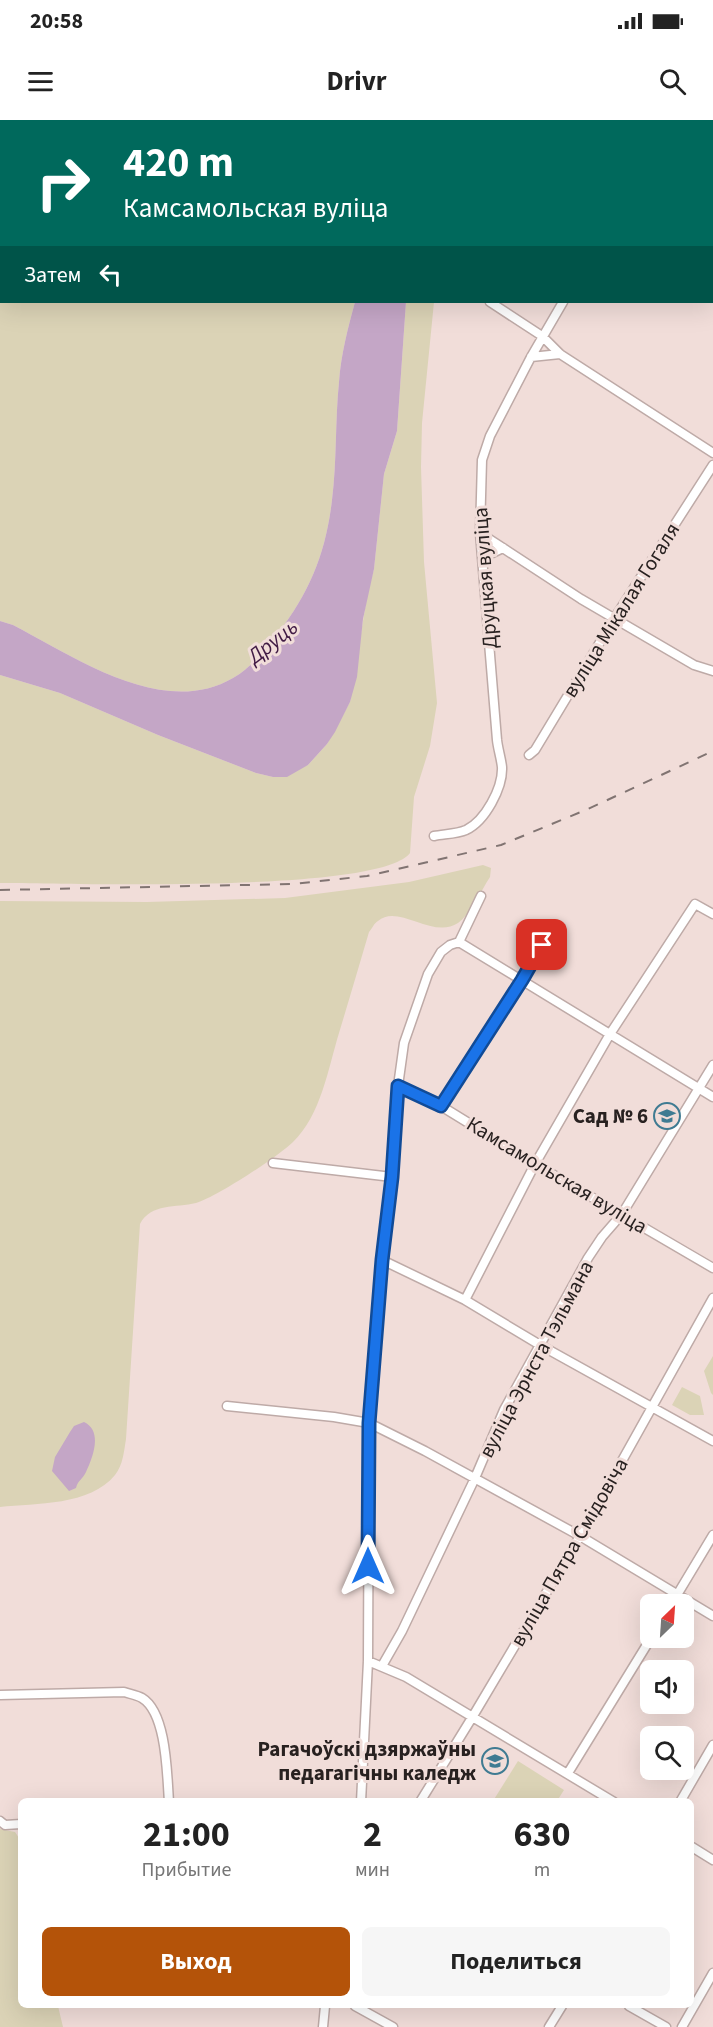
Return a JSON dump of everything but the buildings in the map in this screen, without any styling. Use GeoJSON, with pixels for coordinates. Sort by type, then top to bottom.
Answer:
{"type":"FeatureCollection","features":[{"type":"Feature","properties":{"kind":"street"},"geometry":{"type":"LineString","coordinates":[[492,303],[542,336],[560,354],[713,453]]}},
{"type":"Feature","properties":{"kind":"street","name":"Друцкая вуліца"},"geometry":{"type":"LineString","coordinates":[[434,836],[465,830],[481,818],[494,799],[502,769],[497,740],[480,533],[482,460],[490,436],[542,336],[563,303]]}},
{"type":"Feature","properties":{"kind":"street"},"geometry":{"type":"LineString","coordinates":[[531,357],[560,354]]}},
{"type":"Feature","properties":{"kind":"street","name":"вуліца Мікалая Гогаля"},"geometry":{"type":"LineString","coordinates":[[529,755],[535,750],[614,619],[713,465]]}},
{"type":"Feature","properties":{"kind":"street"},"geometry":{"type":"LineString","coordinates":[[480,533],[614,619],[694,665],[713,672]]}},
{"type":"Feature","properties":{"kind":"street"},"geometry":{"type":"LineString","coordinates":[[482,558],[503,548]]}},
{"type":"Feature","properties":{"kind":"street"},"geometry":{"type":"LineString","coordinates":[[361,1798],[368,1661],[369,1423],[382,1260],[392,1177],[398,1086],[404,1043],[428,974],[441,952],[459,942],[481,896]]}},
{"type":"Feature","properties":{"kind":"street"},"geometry":{"type":"LineString","coordinates":[[465,1300],[535,1164],[610,1034],[695,904],[713,914]]}},
{"type":"Feature","properties":{"kind":"street"},"geometry":{"type":"LineString","coordinates":[[441,1106],[522,980],[551,928]]}},
{"type":"Feature","properties":{"kind":"street"},"geometry":{"type":"LineString","coordinates":[[459,942],[713,1097]]}},
{"type":"Feature","properties":{"kind":"street","name":"вуліца Эрнста Тэльмана"},"geometry":{"type":"LineString","coordinates":[[382,1666],[402,1631],[475,1478],[504,1410],[588,1258],[622,1214],[713,1065]]}},
{"type":"Feature","properties":{"kind":"street","name":"Камсамольская вуліца"},"geometry":{"type":"LineString","coordinates":[[398,1086],[441,1106],[713,1268]]}},
{"type":"Feature","properties":{"kind":"street"},"geometry":{"type":"LineString","coordinates":[[273,1163],[392,1177]]}},
{"type":"Feature","properties":{"kind":"street"},"geometry":{"type":"LineString","coordinates":[[382,1260],[465,1300],[540,1345],[713,1441]]}},
{"type":"Feature","properties":{"kind":"street","name":"вуліца Пятра Смідовіча"},"geometry":{"type":"LineString","coordinates":[[422,1798],[580,1536],[713,1298]]}},
{"type":"Feature","properties":{"kind":"street"},"geometry":{"type":"LineString","coordinates":[[227,1406],[369,1423],[580,1536],[675,1594]]}},
{"type":"Feature","properties":{"kind":"street"},"geometry":{"type":"LineString","coordinates":[[678,1594],[713,1535]]}},
{"type":"Feature","properties":{"kind":"street"},"geometry":{"type":"LineString","coordinates":[[694,1605],[713,1616]]}},
{"type":"Feature","properties":{"kind":"street"},"geometry":{"type":"LineString","coordinates":[[568,1773],[645,1648]]}},
{"type":"Feature","properties":{"kind":"street"},"geometry":{"type":"LineString","coordinates":[[368,1661],[406,1677],[608,1798]]}},
{"type":"Feature","properties":{"kind":"street"},"geometry":{"type":"LineString","coordinates":[[0,1695],[124,1692],[142,1698],[158,1718],[169,1798]]}},
{"type":"Feature","properties":{"kind":"street"},"geometry":{"type":"LineString","coordinates":[[683,1798],[713,1745]]}},
{"type":"Feature","properties":{"kind":"street"},"geometry":{"type":"LineString","coordinates":[[0,1821],[5,1825],[18,1824]]}},
{"type":"Feature","properties":{"kind":"street"},"geometry":{"type":"LineString","coordinates":[[694,1848],[713,1860]]}},
{"type":"Feature","properties":{"kind":"street"},"geometry":{"type":"LineString","coordinates":[[694,2006],[713,1973]]}},
{"type":"Feature","properties":{"kind":"street"},"geometry":{"type":"LineString","coordinates":[[323,2027],[325,2008]]}},
{"type":"Feature","properties":{"kind":"street"},"geometry":{"type":"LineString","coordinates":[[359,2008],[393,2027]]}},
{"type":"Feature","properties":{"kind":"street"},"geometry":{"type":"LineString","coordinates":[[549,2027],[561,2008]]}},
{"type":"Feature","properties":{"kind":"street"},"geometry":{"type":"LineString","coordinates":[[633,2008],[666,2027]]}},
{"type":"Feature","properties":{"kind":"street"},"geometry":{"type":"LineString","coordinates":[[682,2027],[693,2008]]}},
{"type":"Feature","properties":{"kind":"shaded area"},"geometry":{"type":"Polygon","coordinates":[[[0,303],[355,303],[340,372],[334,485],[321,554],[308,587],[289,618],[246,669],[233,678],[206,689],[178,692],[149,688],[91,667],[13,625],[0,621],[0,303]]]}},
{"type":"Feature","properties":{"kind":"shaded area"},"geometry":{"type":"Polygon","coordinates":[[[406,303],[434,303],[422,423],[421,467],[424,562],[437,703],[430,746],[414,797],[410,853],[386,866],[342,875],[283,881],[149,884],[0,883],[0,675],[60,693],[158,735],[256,773],[273,777],[308,765],[327,744],[350,702],[367,596],[374,569],[384,474],[397,431],[406,303]]]}},
{"type":"Feature","properties":{"kind":"shaded area"},"geometry":{"type":"Polygon","coordinates":[[[483,865],[491,868],[490,877],[471,908],[458,923],[448,927],[438,927],[395,916],[386,917],[377,922],[369,932],[317,1105],[303,1131],[293,1142],[261,1166],[205,1200],[157,1209],[145,1217],[140,1224],[126,1439],[124,1453],[115,1475],[92,1493],[77,1498],[0,1507],[0,901],[147,902],[285,898],[409,882],[483,865]]]}},
{"type":"Feature","properties":{"kind":"shaded area"},"geometry":{"type":"Polygon","coordinates":[[[713,1356],[713,1395],[704,1371],[713,1356]]]}},
{"type":"Feature","properties":{"kind":"shaded area"},"geometry":{"type":"Polygon","coordinates":[[[682,1387],[700,1396],[704,1415],[690,1415],[672,1405],[682,1387]]]}},
{"type":"Feature","properties":{"kind":"shaded area"},"geometry":{"type":"Polygon","coordinates":[[[518,1761],[564,1790],[559,1798],[495,1798],[518,1761]]]}},
{"type":"Feature","properties":{"kind":"shaded area"},"geometry":{"type":"Polygon","coordinates":[[[0,1829],[15,1832],[18,1836],[18,2008],[58,2008],[63,2027],[0,2027],[0,1829]]]}},
{"type":"Feature","properties":{"kind":"water","name":"Друць"},"geometry":{"type":"Polygon","coordinates":[[[355,303],[406,303],[397,431],[384,474],[374,569],[363,619],[357,677],[350,702],[335,732],[308,765],[287,777],[256,773],[158,735],[60,693],[0,675],[0,621],[13,625],[91,667],[149,688],[178,692],[206,689],[233,678],[246,669],[289,618],[308,587],[321,554],[334,485],[337,411],[345,341],[355,303]]]}},
{"type":"Feature","properties":{"kind":"water"},"geometry":{"type":"Polygon","coordinates":[[[84,1422],[93,1432],[95,1445],[85,1474],[76,1488],[69,1491],[52,1471],[55,1457],[74,1426],[84,1422]]]}},
{"type":"Feature","properties":{"kind":"railway"},"geometry":{"type":"LineString","coordinates":[[0,890],[293,884],[367,876],[501,845],[588,809],[713,751]]}},
{"type":"Feature","properties":{"kind":"place","name":"Сад № 6"},"geometry":{"type":"Point","coordinates":[667,1116]}},
{"type":"Feature","properties":{"kind":"place","name":"Рагачоўскі дзяржаўны педагагічны каледж"},"geometry":{"type":"Point","coordinates":[495,1761]}},
{"type":"Feature","properties":{"kind":"route"},"geometry":{"type":"LineString","coordinates":[[368,1566],[369,1423],[382,1260],[392,1177],[398,1086],[441,1106],[542,945]]}}]}
